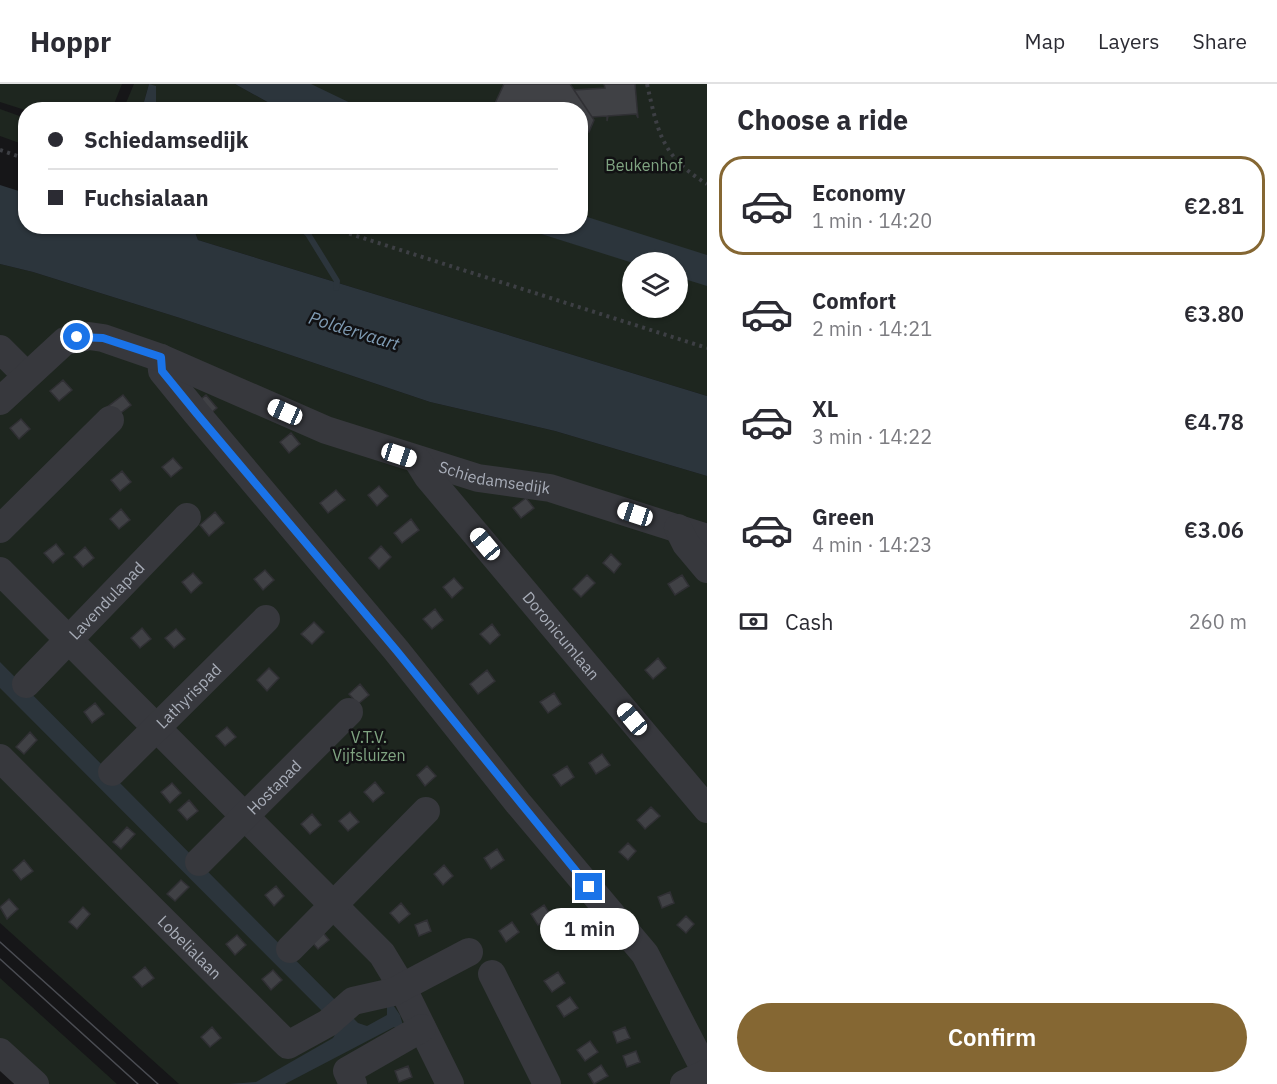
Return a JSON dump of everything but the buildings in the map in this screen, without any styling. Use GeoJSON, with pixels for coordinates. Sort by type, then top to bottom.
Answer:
{"type":"FeatureCollection","features":[{"type":"Feature","properties":{"kind":"street","name":"Schiedamsedijk"},"geometry":{"type":"LineString","coordinates":[[0,401],[65,341],[77,337],[103,338],[161,357],[326,430],[418,461],[478,478],[550,488],[707,538]]}},
{"type":"Feature","properties":{"kind":"street"},"geometry":{"type":"LineString","coordinates":[[0,349],[26,375]]}},
{"type":"Feature","properties":{"kind":"street"},"geometry":{"type":"LineString","coordinates":[[161,357],[162,371],[396,650],[645,954],[707,1073],[684,1084]]}},
{"type":"Feature","properties":{"kind":"street"},"geometry":{"type":"LineString","coordinates":[[0,529],[110,420]]}},
{"type":"Feature","properties":{"kind":"street","name":"Doronicumlaan"},"geometry":{"type":"LineString","coordinates":[[418,461],[428,477],[707,809]]}},
{"type":"Feature","properties":{"kind":"street","name":"Lavendulapad"},"geometry":{"type":"LineString","coordinates":[[26,684],[187,517]]}},
{"type":"Feature","properties":{"kind":"street"},"geometry":{"type":"LineString","coordinates":[[678,528],[686,544],[707,569]]}},
{"type":"Feature","properties":{"kind":"street"},"geometry":{"type":"LineString","coordinates":[[0,571],[382,954],[402,987],[450,1084]]}},
{"type":"Feature","properties":{"kind":"street","name":"Lathyrispad"},"geometry":{"type":"LineString","coordinates":[[112,772],[266,619]]}},
{"type":"Feature","properties":{"kind":"street","name":"Hostapad"},"geometry":{"type":"LineString","coordinates":[[199,862],[350,712]]}},
{"type":"Feature","properties":{"kind":"street","name":"Lobelialaan"},"geometry":{"type":"LineString","coordinates":[[0,758],[288,1045],[337,1015],[353,1001],[393,992],[468,952]]}},
{"type":"Feature","properties":{"kind":"street"},"geometry":{"type":"LineString","coordinates":[[290,949],[426,810]]}},
{"type":"Feature","properties":{"kind":"street"},"geometry":{"type":"LineString","coordinates":[[492,974],[547,1084]]}},
{"type":"Feature","properties":{"kind":"street"},"geometry":{"type":"LineString","coordinates":[[353,1084],[346,1071],[423,1028]]}},
{"type":"Feature","properties":{"kind":"street"},"geometry":{"type":"LineString","coordinates":[[0,1052],[35,1084]]}},
{"type":"Feature","properties":{"kind":"path"},"geometry":{"type":"LineString","coordinates":[[648,84],[659,135],[679,164],[707,184]]}},
{"type":"Feature","properties":{"kind":"path"},"geometry":{"type":"LineString","coordinates":[[0,150],[18,156]]}},
{"type":"Feature","properties":{"kind":"path"},"geometry":{"type":"LineString","coordinates":[[350,234],[707,348]]}},
{"type":"Feature","properties":{"kind":"green space"},"geometry":{"type":"Polygon","coordinates":[[[0,84],[122,84],[115,102],[18,102],[18,108],[0,102],[0,84]]]}},
{"type":"Feature","properties":{"kind":"green space"},"geometry":{"type":"Polygon","coordinates":[[[134,84],[149,84],[144,102],[126,102],[134,84]]]}},
{"type":"Feature","properties":{"kind":"green space"},"geometry":{"type":"Polygon","coordinates":[[[150,84],[235,84],[267,102],[153,102],[150,84]]]}},
{"type":"Feature","properties":{"kind":"green space","name":"Beukenhof"},"geometry":{"type":"Polygon","coordinates":[[[295,84],[707,84],[707,262],[688,256],[688,252],[677,252],[588,222],[588,102],[330,102],[295,84]]]}},
{"type":"Feature","properties":{"kind":"green space"},"geometry":{"type":"Polygon","coordinates":[[[0,109],[18,115],[18,142],[0,136],[0,109]]]}},
{"type":"Feature","properties":{"kind":"green space"},"geometry":{"type":"Polygon","coordinates":[[[196,234],[542,234],[622,259],[622,318],[688,318],[688,279],[707,285],[707,396],[198,240],[196,234]]]}},
{"type":"Feature","properties":{"kind":"green space","name":"V.T.V. Vijfsluizen"},"geometry":{"type":"Polygon","coordinates":[[[0,264],[33,272],[180,318],[430,402],[555,431],[707,476],[707,1084],[179,1084],[0,923],[0,264]]]}},
{"type":"Feature","properties":{"kind":"green space"},"geometry":{"type":"Polygon","coordinates":[[[0,978],[117,1084],[42,1084],[0,1046],[0,978]]]}},
{"type":"Feature","properties":{"kind":"water"},"geometry":{"type":"Polygon","coordinates":[[[149,84],[156,86],[156,102],[144,102],[149,84]]]}},
{"type":"Feature","properties":{"kind":"water"},"geometry":{"type":"Polygon","coordinates":[[[235,84],[311,84],[348,102],[267,102],[235,84]]]}},
{"type":"Feature","properties":{"kind":"water","name":"Poldervaart"},"geometry":{"type":"Polygon","coordinates":[[[0,185],[18,191],[18,234],[196,234],[198,240],[707,396],[707,476],[555,431],[430,402],[180,318],[33,272],[0,264],[0,185]]]}},
{"type":"Feature","properties":{"kind":"water"},"geometry":{"type":"Polygon","coordinates":[[[588,217],[707,255],[707,286],[688,280],[688,252],[622,252],[622,260],[541,234],[588,234],[588,217]]]}},
{"type":"Feature","properties":{"kind":"water"},"geometry":{"type":"Polygon","coordinates":[[[0,662],[358,1023],[367,1026],[387,1015],[387,1004],[391,1002],[400,1015],[404,1029],[400,1031],[394,1027],[285,1084],[229,1084],[256,1082],[333,1038],[336,1033],[329,1018],[0,688],[0,662]]]}},
{"type":"Feature","properties":{"kind":"waterway"},"geometry":{"type":"LineString","coordinates":[[308,234],[337,281],[336,288]]}},
{"type":"Feature","properties":{"kind":"tram line"},"geometry":{"type":"LineString","coordinates":[[0,942],[158,1084]]}},
{"type":"Feature","properties":{"kind":"tram line"},"geometry":{"type":"LineString","coordinates":[[0,959],[138,1084]]}},
{"type":"Feature","properties":{"kind":"route"},"geometry":{"type":"LineString","coordinates":[[77,337],[103,338],[161,357],[162,371],[396,650],[589,887]]}}]}
